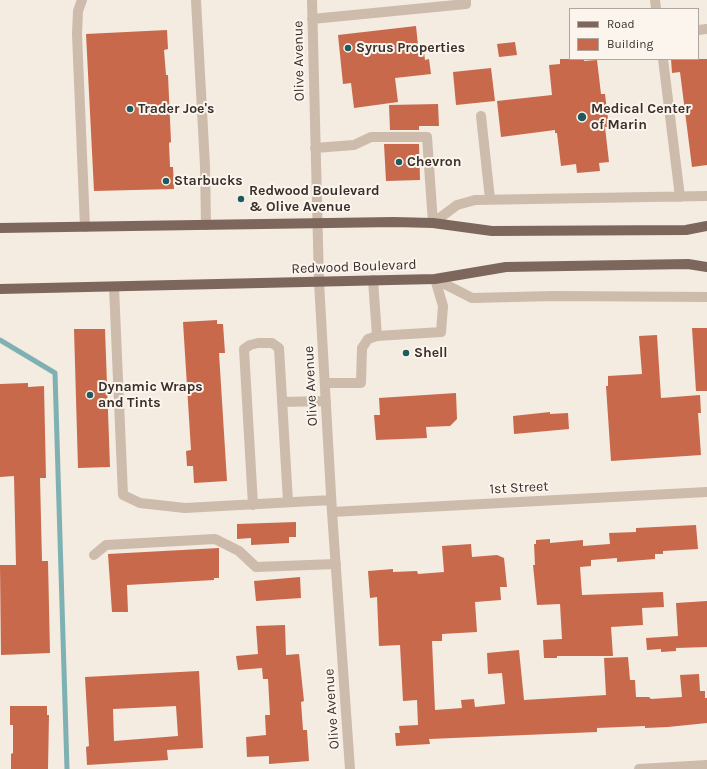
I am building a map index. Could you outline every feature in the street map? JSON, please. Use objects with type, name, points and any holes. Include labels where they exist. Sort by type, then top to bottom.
[{"type":"main road","points":[[0,228],[394,222],[434,223],[492,231],[686,230],[707,226]]},
{"type":"main road","name":"Redwood Boulevard","points":[[0,289],[435,279],[506,267],[688,264],[707,267]]},
{"type":"street","points":[[82,0],[78,11],[77,34],[85,227]]},
{"type":"street","points":[[196,0],[204,152],[206,225]]},
{"type":"street","name":"Olive Avenue","points":[[312,0],[319,282],[331,500],[350,769]]},
{"type":"street","points":[[312,19],[466,4],[466,0]]},
{"type":"street","points":[[663,60],[680,197]]},
{"type":"street","points":[[481,116],[490,199]]},
{"type":"street","points":[[315,148],[354,145],[371,137],[427,136],[434,223]]},
{"type":"street","points":[[434,223],[457,205],[475,200],[707,196]]},
{"type":"street","points":[[435,279],[472,298],[554,296],[707,296]]},
{"type":"street","points":[[325,383],[361,383],[362,348],[368,339],[377,336],[441,332],[443,306],[435,279]]},
{"type":"street","points":[[373,280],[377,336]]},
{"type":"street","points":[[114,287],[123,495],[140,503],[185,508],[331,500]]},
{"type":"street","points":[[253,505],[244,349],[250,345],[272,343],[279,348],[288,502]]},
{"type":"street","points":[[282,402],[326,401]]},
{"type":"street","name":"1st Street","points":[[332,512],[707,492]]},
{"type":"street","points":[[94,555],[106,545],[215,539],[239,551],[256,567],[336,564]]},
{"type":"street","points":[[639,769],[707,765]]},
{"type":"building","points":[[416,26],[418,45],[423,44],[425,60],[429,59],[431,74],[395,78],[398,102],[354,108],[351,83],[343,84],[338,35]]},
{"type":"building","name":"Trader Joe's","points":[[167,30],[168,49],[164,50],[166,75],[168,75],[171,142],[169,143],[170,167],[173,167],[174,189],[94,191],[86,34]]},
{"type":"building","points":[[515,42],[517,55],[499,57],[497,44]]},
{"type":"building","points":[[560,59],[584,61],[597,60],[601,94],[605,94],[609,127],[605,127],[609,162],[599,163],[600,171],[577,173],[576,164],[561,166],[557,133],[555,133],[555,130],[501,137],[497,101],[552,95],[549,65],[560,64]]},
{"type":"building","points":[[707,59],[707,165],[692,167],[680,72],[672,73],[671,60]]},
{"type":"building","points":[[491,68],[495,101],[456,105],[453,72]]},
{"type":"building","points":[[438,104],[439,126],[419,126],[419,130],[390,130],[389,105]]},
{"type":"building","points":[[384,144],[419,144],[420,180],[386,181]]},
{"type":"building","points":[[217,320],[217,324],[223,324],[225,353],[219,353],[227,481],[194,483],[193,466],[187,466],[186,451],[191,450],[183,322]]},
{"type":"building","points":[[692,328],[707,328],[707,391],[696,391]]},
{"type":"building","points":[[74,329],[105,329],[110,467],[78,468]]},
{"type":"building","points":[[657,335],[661,398],[700,395],[701,413],[698,413],[701,455],[611,461],[606,386],[608,386],[608,376],[642,374],[639,336]]},
{"type":"building","points":[[28,383],[28,387],[44,386],[46,478],[40,478],[42,561],[48,561],[50,653],[1,655],[0,565],[16,565],[14,476],[0,477],[0,384]]},
{"type":"building","points":[[456,393],[457,419],[450,426],[426,427],[427,438],[376,440],[374,415],[380,415],[379,398]]},
{"type":"building","points":[[550,412],[550,414],[568,413],[569,429],[514,434],[513,416]]},
{"type":"building","points":[[296,522],[296,537],[289,537],[289,543],[251,545],[251,538],[237,539],[237,524]]},
{"type":"building","points":[[696,525],[698,549],[663,551],[663,554],[655,554],[655,559],[617,562],[617,558],[591,560],[591,566],[580,567],[582,595],[663,592],[664,607],[642,608],[643,625],[611,627],[613,656],[557,656],[557,658],[544,658],[543,640],[562,639],[560,604],[537,605],[533,565],[535,565],[534,544],[536,544],[536,540],[550,539],[550,543],[583,540],[583,546],[610,544],[609,533],[636,532],[636,528]]},
{"type":"building","points":[[471,544],[472,557],[497,555],[504,558],[507,587],[500,587],[501,600],[475,602],[477,632],[442,634],[442,641],[432,641],[435,710],[462,708],[461,700],[474,699],[475,707],[505,704],[502,673],[488,674],[487,653],[519,650],[524,700],[606,695],[604,658],[628,657],[630,680],[635,680],[636,697],[649,697],[651,699],[682,697],[680,675],[699,674],[700,691],[705,691],[705,698],[707,698],[707,723],[668,727],[645,728],[645,726],[597,728],[597,732],[429,739],[430,744],[396,746],[395,733],[400,733],[399,726],[418,725],[417,700],[403,701],[400,645],[379,646],[377,597],[370,598],[368,571],[393,569],[393,572],[417,571],[418,574],[444,572],[442,546]]},
{"type":"building","points":[[219,548],[219,578],[214,578],[214,580],[127,585],[128,612],[112,612],[108,554]]},
{"type":"building","points":[[300,577],[301,598],[256,601],[254,581]]},
{"type":"building","points":[[707,601],[707,647],[676,648],[676,651],[661,652],[661,649],[647,650],[646,638],[678,636],[676,603]]},
{"type":"building","points":[[285,625],[286,655],[299,654],[304,701],[301,702],[303,730],[307,730],[309,761],[269,764],[269,756],[247,757],[246,737],[266,735],[265,715],[270,715],[268,679],[263,679],[262,668],[238,670],[236,656],[258,654],[256,626]]},
{"type":"building","points":[[199,671],[203,748],[167,750],[168,760],[87,765],[86,747],[89,746],[85,677]],"holes":[[[176,706],[178,736],[114,741],[113,709]]]},
{"type":"building","points":[[10,706],[47,706],[47,715],[49,715],[48,769],[11,769],[11,754],[13,753],[13,725],[10,725]]},
{"type":"waterway","points":[[0,340],[55,373],[67,769]]},
{"type":"place","name":"Syrus Properties","points":[[348,48]]},
{"type":"place","name":"Trader Joe's","points":[[130,109]]},
{"type":"place","name":"Medical Center of Marin","points":[[582,117]]},
{"type":"place","name":"Chevron","points":[[399,162]]},
{"type":"place","name":"Starbucks","points":[[166,181]]},
{"type":"place","name":"Redwood Boulevard & Olive Avenue","points":[[241,199]]},
{"type":"place","name":"Shell","points":[[406,353]]},
{"type":"place","name":"Dynamic Wraps and Tints","points":[[90,395]]}]
